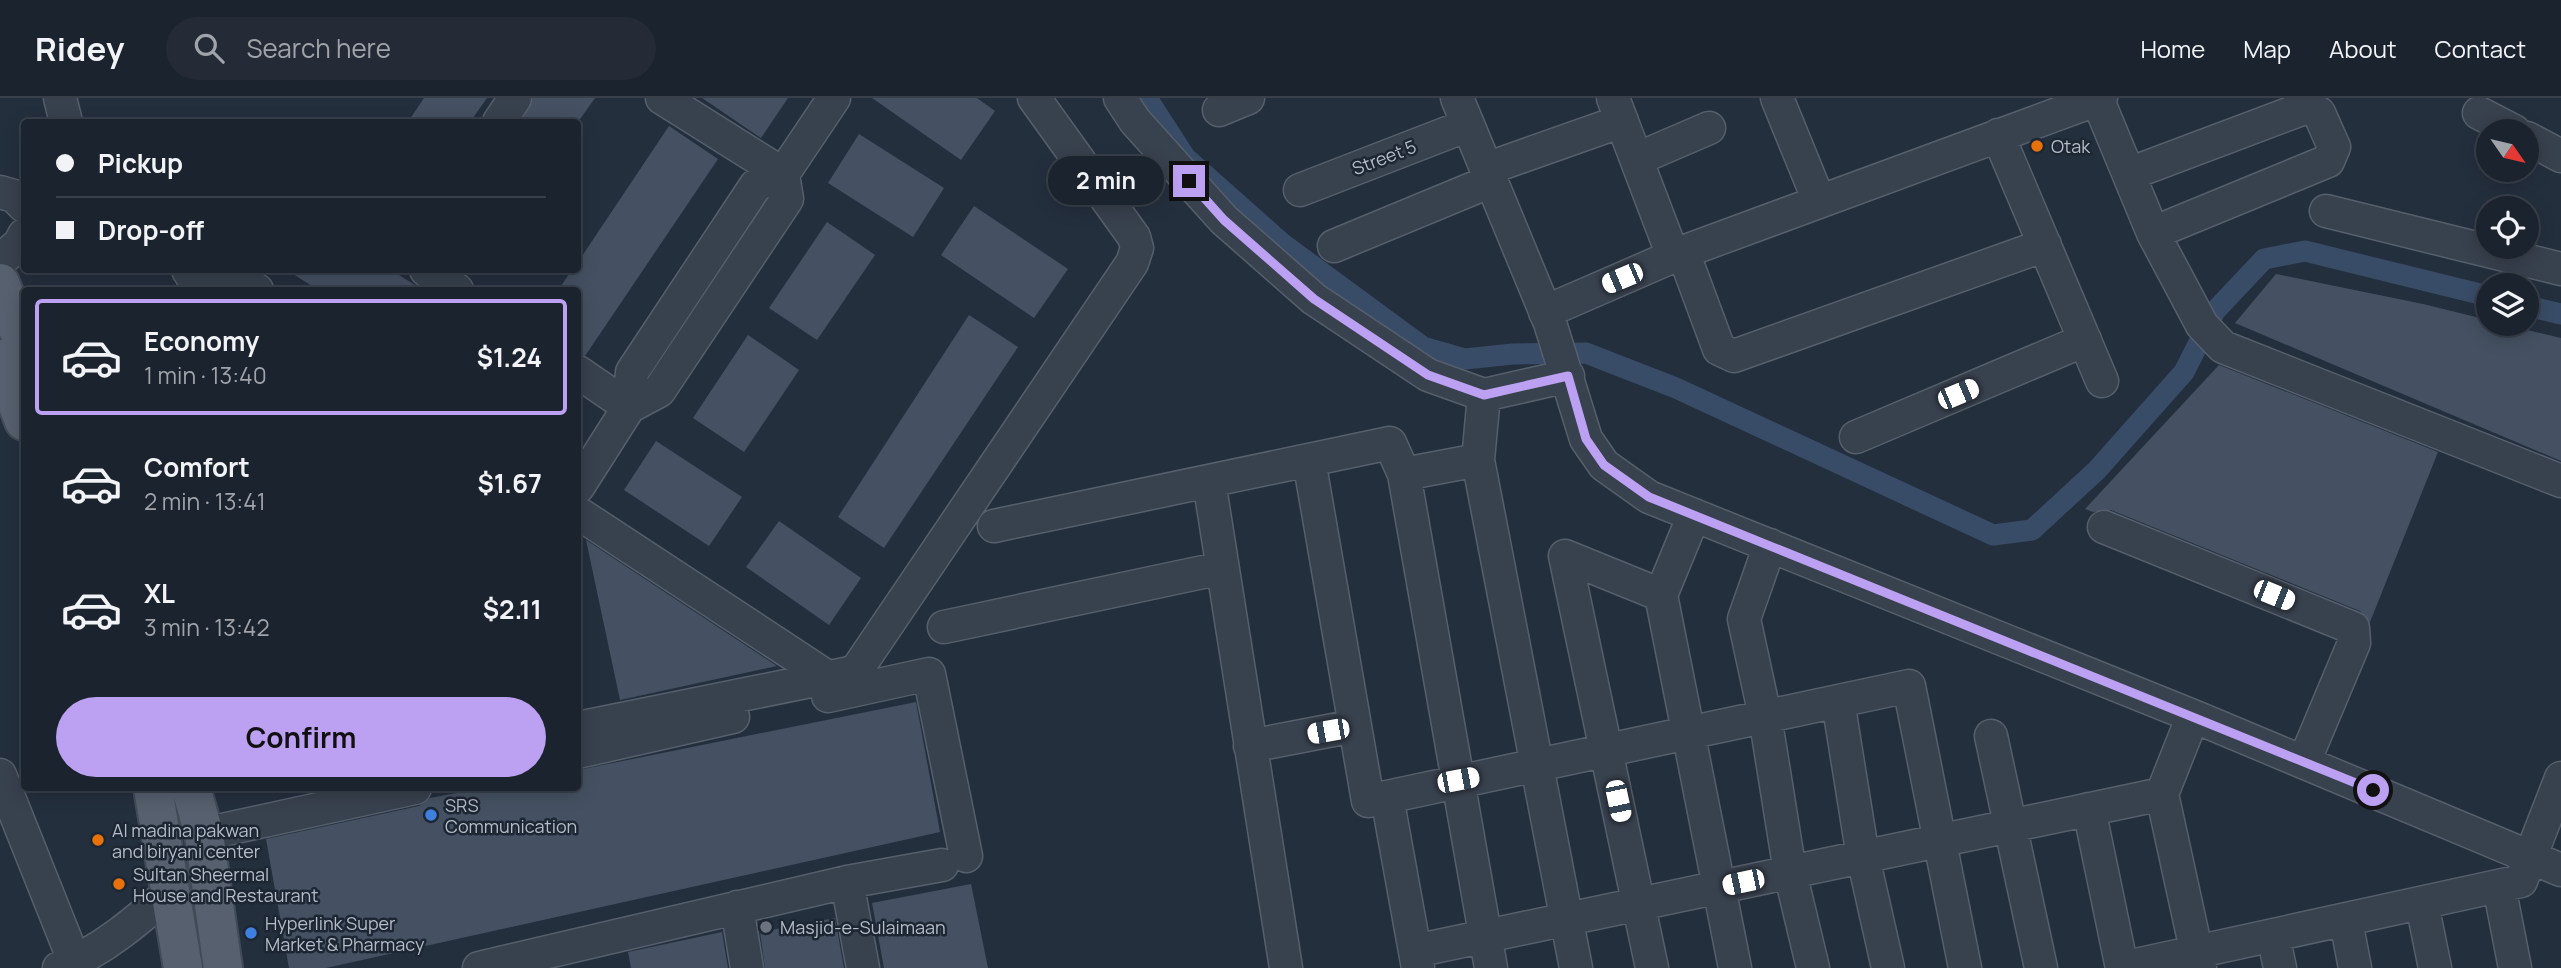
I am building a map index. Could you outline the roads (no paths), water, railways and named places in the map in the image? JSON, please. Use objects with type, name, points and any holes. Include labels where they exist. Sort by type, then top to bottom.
[{"type":"main road","points":[[0,283],[21,336]]},
{"type":"main road","points":[[0,359],[21,413]]},
{"type":"main road","points":[[154,791],[183,968]]},
{"type":"main road","points":[[192,791],[204,834],[223,968]]},
{"type":"street","points":[[60,98],[65,119]]},
{"type":"street","points":[[501,119],[515,98]]},
{"type":"street","points":[[629,407],[659,391],[787,199],[783,174],[662,98]]},
{"type":"street","points":[[581,482],[629,407],[632,372],[694,277],[755,185],[783,174],[834,98]]},
{"type":"street","points":[[581,727],[850,673],[858,668],[1132,263],[1136,248],[1134,237],[1034,98]]},
{"type":"street","points":[[1120,98],[1135,121],[1224,220],[1314,299],[1428,375],[1484,395],[1567,371]]},
{"type":"street","points":[[1777,98],[1819,201]]},
{"type":"street","points":[[1548,318],[1678,254],[2098,98],[2153,233],[2207,331],[2223,347],[2561,481]]},
{"type":"street","points":[[2129,174],[2307,107],[2319,113],[2334,147],[2328,160],[2153,233]]},
{"type":"street","points":[[1334,246],[1489,175],[1618,110],[1719,349],[1734,356],[2045,245]]},
{"type":"street","points":[[1462,111],[1548,318],[1567,371],[1586,439],[1604,465],[1649,497],[2193,716],[2561,870]]},
{"type":"street","name":"Street 5","points":[[1300,190],[1462,111]]},
{"type":"street","points":[[2479,113],[2491,119]]},
{"type":"street","points":[[1637,159],[1709,128]]},
{"type":"street","points":[[1998,135],[2102,381]]},
{"type":"street","points":[[2539,144],[2561,156]]},
{"type":"street","points":[[0,192],[14,196],[21,203]]},
{"type":"street","points":[[2326,211],[2561,269]]},
{"type":"street","points":[[0,261],[21,241]]},
{"type":"street","points":[[190,273],[207,287]]},
{"type":"street","points":[[230,273],[252,287]]},
{"type":"street","points":[[431,273],[452,287]]},
{"type":"street","points":[[694,277],[722,296]]},
{"type":"street","points":[[1856,437],[2085,340]]},
{"type":"street","points":[[581,374],[629,407]]},
{"type":"street","points":[[1484,395],[1478,460],[1576,968]]},
{"type":"street","points":[[994,526],[1390,443],[1404,474],[1491,968]]},
{"type":"street","points":[[1309,460],[1368,801],[1909,686],[1965,968]]},
{"type":"street","points":[[1404,474],[1478,460]]},
{"type":"street","points":[[1209,481],[1286,968]]},
{"type":"street","points":[[581,515],[826,676]]},
{"type":"street","points":[[1694,515],[1661,595],[1735,968]]},
{"type":"street","points":[[2104,527],[2353,628],[2354,643],[2304,762]]},
{"type":"street","points":[[1770,545],[1744,619],[1765,716],[1790,872],[1813,968]]},
{"type":"street","points":[[1652,968],[1565,556],[1661,595]]},
{"type":"street","points":[[944,627],[1222,568]]},
{"type":"street","points":[[479,968],[599,955],[737,906],[954,860],[929,674],[581,751]]},
{"type":"street","points":[[1838,701],[1863,857],[1888,968]]},
{"type":"street","points":[[2193,716],[2162,794],[2198,960]]},
{"type":"street","points":[[1250,746],[1354,726]]},
{"type":"street","points":[[1991,736],[2041,968]]},
{"type":"street","points":[[0,775],[70,966],[136,922],[171,891]]},
{"type":"street","points":[[2089,809],[2122,968],[2198,960],[2273,935],[2521,881],[2561,778]]},
{"type":"street","points":[[204,834],[401,791]]},
{"type":"street","points":[[1387,797],[1416,959],[1485,936],[2162,794]]},
{"type":"street","points":[[847,882],[863,968]]},
{"type":"street","points":[[2499,886],[2515,968]]},
{"type":"street","points":[[2422,904],[2435,968]]},
{"type":"street","points":[[737,906],[747,968]]},
{"type":"street","points":[[2346,921],[2355,968]]},
{"type":"street","points":[[2273,935],[2280,968]]},
{"type":"waterway","points":[[1147,98],[1185,157],[1283,244],[1423,347],[1465,359],[1513,354],[1586,353],[1676,388],[1993,535],[2032,530],[2097,470],[2184,372],[2215,311],[2264,259],[2305,251],[2476,293]]},
{"type":"waterway","points":[[2539,309],[2561,314]]},
{"type":"place","name":"Otak","points":[[2037,146]]},
{"type":"place","name":"SRS Communication","points":[[431,815]]},
{"type":"place","name":"Al madina pakwan and biryani center","points":[[98,840]]},
{"type":"place","name":"Sultan Sheermal House and Restaurant","points":[[119,884]]},
{"type":"place","name":"Masjid-e-Sulaimaan","points":[[766,927]]},
{"type":"place","name":"Hyperlink Super Market & Pharmacy","points":[[251,933]]}]
